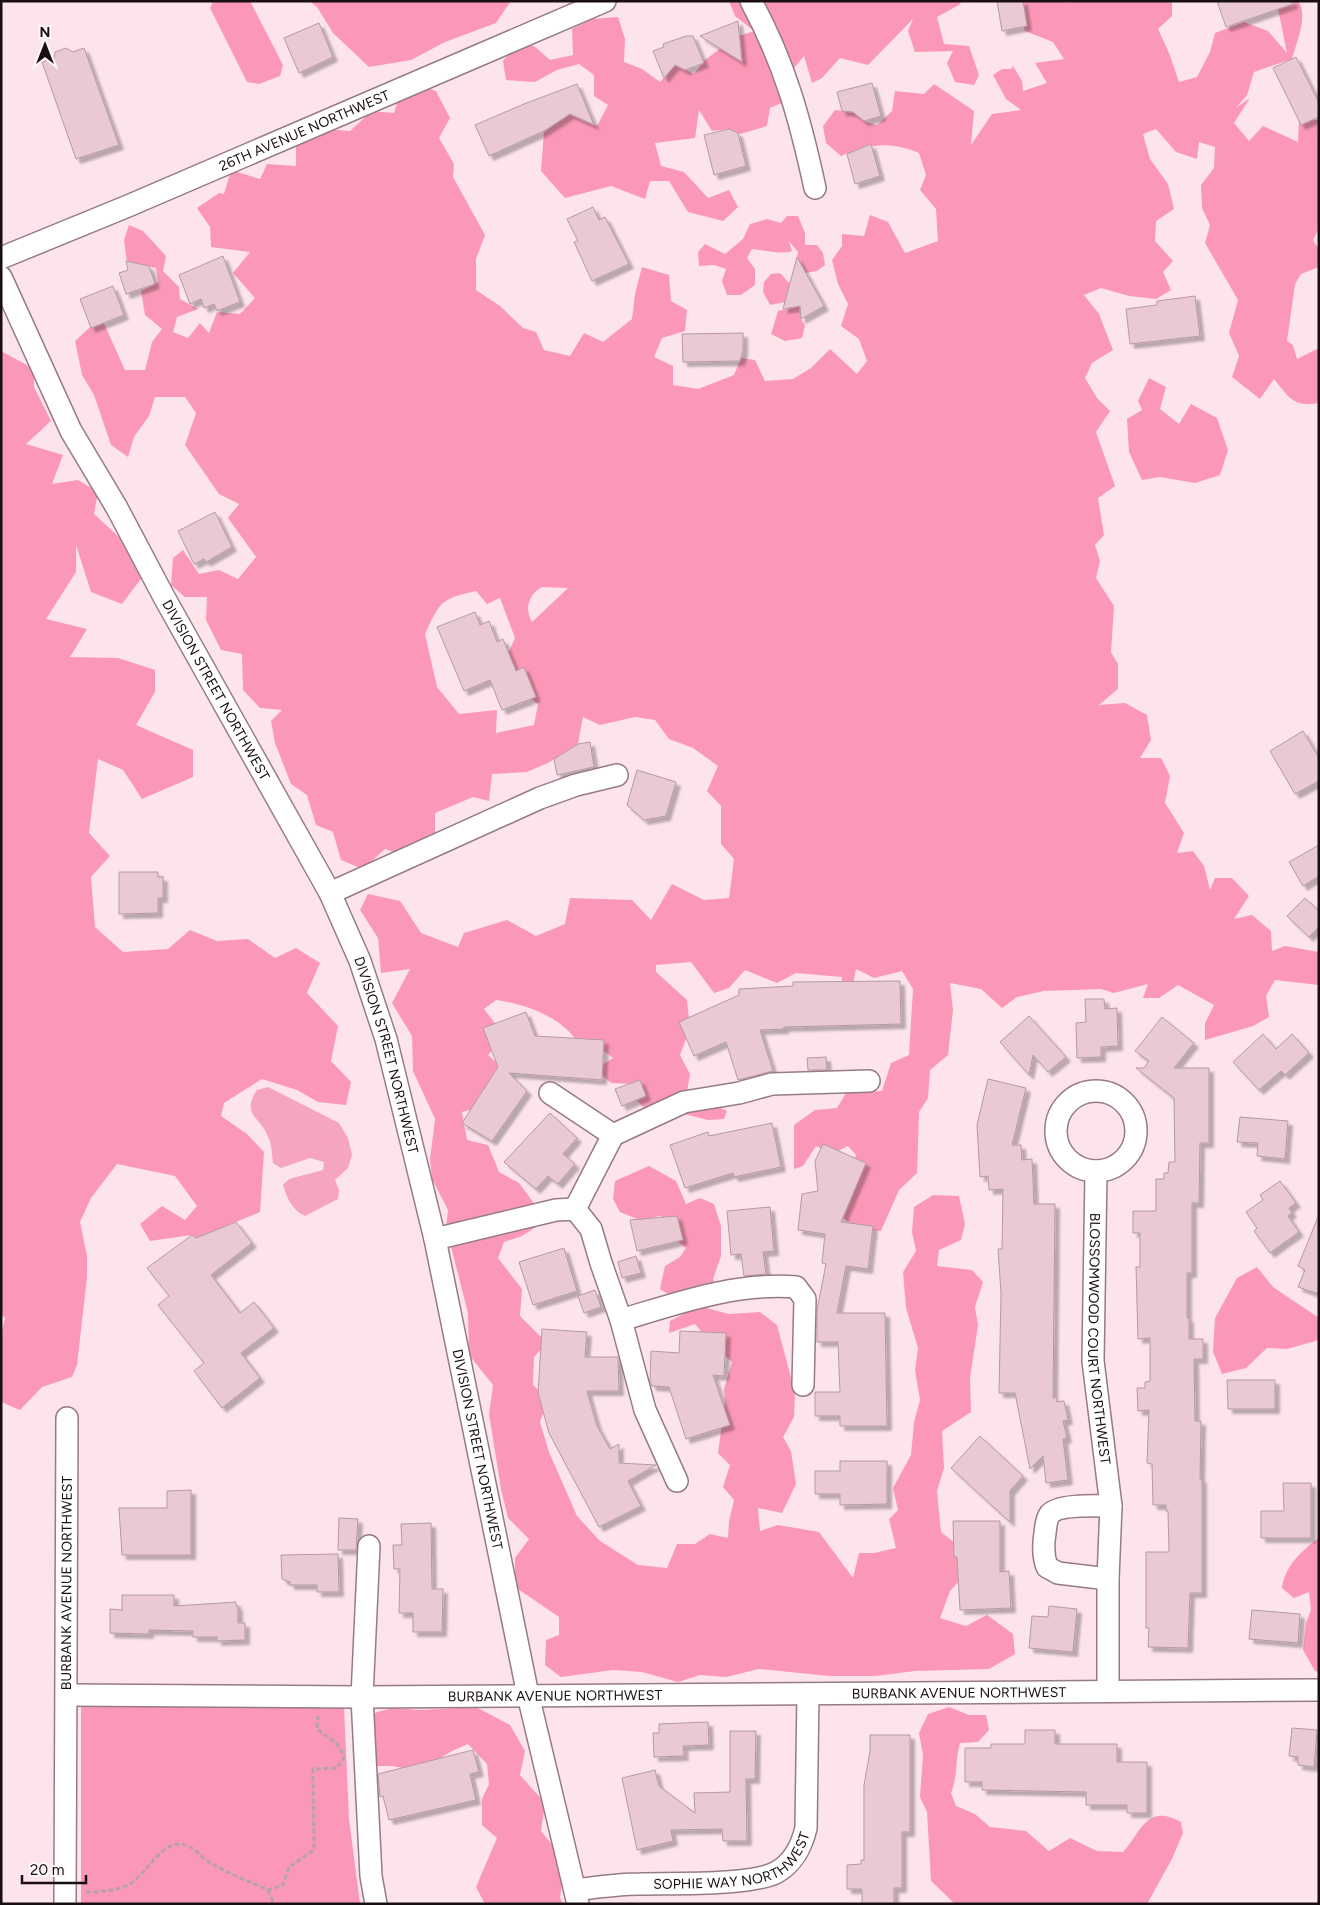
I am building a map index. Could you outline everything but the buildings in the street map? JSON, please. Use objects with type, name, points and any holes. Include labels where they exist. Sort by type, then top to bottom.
[{"type":"street","name":"26TH AVENUE NORTHWEST","points":[[1,258],[128,206],[605,1]]},
{"type":"street","points":[[751,1],[782,62],[802,127],[815,188]]},
{"type":"street","name":"DIVISION STREET NORTHWEST","points":[[1,277],[71,431],[117,508],[168,605],[330,893],[360,961],[386,1039],[435,1239],[528,1695],[577,1897]]},
{"type":"street","points":[[330,893],[540,798],[576,785],[617,775]]},
{"type":"street","points":[[575,1209],[614,1135],[684,1102],[739,1093],[772,1084],[869,1081]]},
{"type":"street","points":[[550,1093],[614,1135]]},
{"type":"street","name":"BLOSSOMWOOD COURT NORTHWEST","points":[[1096,1171],[1093,1361],[1111,1506],[1108,1579],[1108,1692]]},
{"type":"street","points":[[435,1239],[556,1210],[575,1209]]},
{"type":"street","points":[[575,1209],[592,1229],[601,1263],[622,1320],[645,1410],[678,1481]]},
{"type":"street","points":[[622,1320],[717,1293],[759,1287],[796,1287],[805,1299],[803,1386]]},
{"type":"street","name":"BURBANK AVENUE NORTHWEST","points":[[67,1418],[67,1695],[362,1697],[1319,1690]]},
{"type":"street","points":[[1108,1579],[1058,1573],[1047,1567],[1044,1557],[1044,1539],[1046,1523],[1051,1513],[1060,1508],[1111,1506]]},
{"type":"street","points":[[369,1546],[362,1697],[371,1876],[376,1904]]},
{"type":"street","name":"SOPHIE WAY NORTHWEST","points":[[577,1897],[639,1884],[746,1880],[777,1872],[789,1863],[803,1842],[806,1828],[808,1694]]},
{"type":"street","points":[[65,1898],[67,1695]]},
{"type":"path","points":[[65,1898],[130,1885],[153,1860],[166,1849],[178,1844],[193,1847],[210,1864],[268,1890],[283,1885],[289,1867],[314,1850],[313,1770],[337,1768],[344,1757],[337,1744],[317,1729],[318,1696]]},
{"type":"path","points":[[268,1890],[274,1904]]},
{"type":"shaded area","points":[[213,1],[250,1],[283,65],[280,76],[259,84],[247,82],[210,8]]},
{"type":"shaded area","points":[[309,1],[511,1],[496,23],[445,42],[411,60],[369,67],[333,33],[317,7]]},
{"type":"shaded area","points":[[729,1],[962,1],[959,5],[937,17],[944,44],[969,46],[979,75],[974,85],[955,82],[947,63],[953,51],[915,52],[908,31],[913,19],[868,65],[840,58],[822,78],[812,83],[804,56],[794,68],[795,97],[770,108],[767,126],[740,134],[729,129],[712,131],[699,110],[695,138],[655,143],[661,166],[684,172],[708,198],[729,190],[738,207],[723,221],[688,212],[669,181],[650,181],[645,199],[611,186],[565,198],[541,171],[544,132],[570,114],[597,126],[608,105],[594,96],[594,75],[579,64],[557,70],[535,82],[506,80],[503,61],[518,43],[534,46],[550,60],[573,55],[572,29],[592,19],[618,17],[625,39],[624,62],[642,69],[660,82],[675,65],[694,74],[705,60],[721,48],[742,61],[739,36],[754,31],[735,16]]},
{"type":"shaded area","points":[[1026,1],[1068,1],[1068,3],[1073,1],[1172,1],[1172,16],[1158,29],[1179,82],[1197,77],[1210,52],[1215,33],[1244,22],[1268,31],[1287,53],[1278,9],[1284,1],[1298,1],[1301,7],[1301,29],[1292,59],[1254,72],[1247,95],[1236,108],[1250,98],[1234,123],[1249,141],[1263,126],[1298,142],[1299,119],[1319,120],[1319,228],[1313,240],[1319,249],[1319,267],[1301,274],[1295,284],[1287,341],[1293,345],[1297,359],[1319,348],[1319,403],[1303,404],[1297,402],[1274,379],[1260,399],[1232,377],[1239,356],[1229,333],[1238,300],[1205,243],[1210,225],[1202,208],[1201,185],[1214,168],[1215,147],[1199,142],[1197,159],[1176,152],[1156,129],[1143,134],[1150,159],[1168,184],[1174,209],[1156,221],[1155,241],[1173,261],[1163,272],[1171,290],[1156,299],[1129,296],[1101,288],[1084,295],[1099,314],[1113,350],[1092,363],[1085,378],[1097,398],[1110,411],[1096,432],[1115,486],[1098,498],[1104,535],[1095,545],[1100,561],[1096,578],[1114,606],[1111,652],[1118,664],[1118,689],[1099,705],[1125,703],[1147,715],[1151,740],[1140,758],[1161,758],[1170,776],[1165,803],[1184,833],[1177,853],[1193,851],[1204,866],[1210,890],[1215,878],[1232,878],[1249,896],[1234,919],[1252,915],[1271,931],[1272,951],[1285,946],[1319,952],[1319,985],[1275,980],[1266,996],[1269,1017],[1253,1026],[1205,1040],[1205,1023],[1214,1005],[1178,985],[1159,998],[1143,998],[1148,984],[1114,993],[1101,989],[1044,991],[1017,997],[1002,1008],[981,989],[950,983],[953,1010],[948,1055],[930,1070],[928,1098],[919,1112],[917,1173],[899,1190],[881,1231],[855,1229],[841,1215],[856,1155],[848,1146],[832,1154],[816,1146],[803,1166],[794,1169],[794,1125],[815,1110],[837,1108],[846,1093],[882,1091],[891,1063],[909,1055],[913,989],[902,971],[874,978],[856,969],[850,1001],[842,1000],[842,977],[796,973],[777,983],[745,970],[729,988],[714,993],[691,962],[656,965],[656,972],[687,1000],[690,1028],[680,1055],[690,1074],[687,1092],[727,1111],[724,1119],[708,1120],[672,1111],[656,1119],[636,1100],[634,1084],[611,1083],[596,1069],[613,1058],[599,1047],[581,1048],[566,1029],[556,1021],[533,1009],[496,1000],[484,1009],[497,1026],[501,1040],[488,1055],[507,1072],[484,1106],[462,1112],[467,1140],[488,1145],[499,1172],[519,1183],[533,1202],[536,1227],[522,1236],[504,1242],[498,1258],[522,1289],[520,1316],[547,1343],[534,1357],[533,1385],[548,1399],[540,1422],[549,1452],[577,1516],[600,1541],[638,1565],[667,1568],[677,1544],[695,1544],[710,1534],[728,1538],[729,1521],[734,1500],[723,1487],[730,1465],[718,1453],[725,1402],[724,1389],[732,1362],[710,1343],[695,1324],[669,1333],[670,1321],[693,1309],[660,1289],[665,1266],[680,1257],[686,1248],[664,1231],[667,1219],[659,1216],[642,1221],[620,1212],[613,1199],[615,1181],[649,1166],[676,1181],[686,1204],[700,1198],[714,1204],[721,1226],[721,1256],[713,1279],[723,1304],[706,1308],[729,1314],[760,1312],[777,1325],[795,1393],[794,1417],[783,1437],[791,1451],[796,1484],[782,1513],[758,1508],[760,1531],[778,1525],[819,1532],[853,1578],[859,1553],[874,1553],[896,1548],[889,1519],[898,1510],[893,1488],[911,1455],[914,1422],[920,1400],[915,1370],[918,1348],[906,1308],[903,1272],[916,1251],[912,1232],[914,1207],[933,1195],[959,1196],[965,1224],[961,1240],[939,1250],[937,1266],[972,1270],[983,1282],[975,1307],[978,1325],[970,1378],[971,1412],[942,1431],[944,1468],[937,1491],[941,1532],[965,1551],[966,1574],[950,1591],[940,1618],[966,1626],[987,1615],[1013,1634],[1015,1654],[989,1669],[915,1671],[876,1676],[830,1676],[759,1669],[726,1677],[700,1675],[678,1682],[642,1672],[613,1670],[561,1677],[545,1665],[546,1640],[559,1635],[559,1617],[515,1587],[515,1558],[529,1539],[508,1518],[501,1489],[489,1414],[493,1385],[469,1355],[468,1313],[446,1227],[448,1210],[432,1179],[430,1159],[435,1119],[413,1071],[412,1036],[392,1003],[410,969],[381,973],[378,938],[360,910],[368,894],[400,901],[421,933],[458,947],[464,933],[507,920],[536,936],[565,924],[570,898],[632,900],[651,920],[672,884],[704,900],[729,898],[734,859],[721,844],[721,806],[707,791],[718,766],[693,748],[669,739],[655,720],[635,717],[600,725],[583,717],[578,744],[548,763],[527,772],[492,774],[489,801],[473,797],[435,813],[435,833],[405,856],[385,849],[363,869],[341,860],[333,832],[316,825],[307,795],[291,784],[275,743],[271,721],[282,710],[260,708],[243,690],[242,654],[221,650],[206,620],[207,597],[185,597],[171,585],[173,558],[183,550],[199,574],[219,570],[238,579],[256,557],[228,518],[239,504],[219,494],[185,445],[196,413],[185,397],[155,397],[149,416],[134,437],[128,457],[111,445],[94,395],[82,375],[75,341],[101,317],[125,370],[145,370],[152,342],[162,329],[145,315],[141,291],[158,282],[156,268],[127,262],[124,240],[129,225],[143,231],[166,256],[163,271],[179,287],[180,299],[198,309],[177,317],[173,332],[188,338],[200,323],[209,333],[217,312],[240,314],[255,298],[233,273],[250,252],[211,247],[210,227],[197,208],[219,193],[224,194],[231,170],[260,179],[267,164],[296,166],[296,145],[300,127],[350,131],[372,111],[394,113],[404,80],[436,91],[450,118],[439,138],[454,164],[453,177],[485,235],[476,259],[476,290],[500,306],[523,328],[536,332],[544,350],[570,356],[584,333],[603,342],[632,319],[635,294],[642,267],[669,275],[671,301],[687,310],[685,331],[662,338],[654,357],[673,366],[673,385],[698,389],[734,375],[741,358],[755,360],[765,381],[793,379],[811,368],[830,349],[857,374],[867,361],[859,339],[841,326],[848,304],[838,284],[832,260],[842,246],[842,234],[864,236],[870,215],[888,222],[905,253],[938,241],[936,209],[920,190],[926,175],[919,153],[898,147],[880,146],[861,149],[841,156],[826,143],[823,126],[835,110],[853,112],[866,122],[877,125],[892,111],[895,91],[924,94],[934,84],[974,111],[971,145],[992,114],[1021,110],[1006,99],[993,75],[1002,69],[1011,69],[1013,66],[1022,81],[1023,91],[1047,83],[1035,63],[1064,59],[1053,42],[1025,31],[1019,7]],"holes":[[[542,587],[568,588],[532,622],[528,612],[529,602],[534,593]],[[476,591],[487,604],[500,598],[515,638],[506,658],[517,689],[538,704],[534,725],[496,733],[497,710],[459,714],[437,687],[425,634],[438,608],[448,600]]]},
{"type":"shaded area","points":[[787,216],[798,216],[805,233],[805,245],[817,245],[823,253],[825,265],[817,271],[805,273],[797,258],[798,252],[789,241],[792,251],[777,252],[752,249],[747,258],[755,269],[755,285],[741,295],[727,295],[722,281],[726,269],[714,265],[699,266],[698,252],[705,244],[725,254],[743,239],[750,224],[767,219],[781,223]]},
{"type":"shaded area","points":[[780,273],[790,284],[785,302],[770,305],[763,292],[764,282],[771,274]]},
{"type":"shaded area","points":[[800,306],[801,319],[805,326],[802,338],[785,341],[771,334],[778,311]]},
{"type":"shaded area","points":[[1,351],[34,369],[34,387],[51,421],[26,444],[63,455],[52,484],[78,480],[98,492],[94,514],[121,539],[143,576],[122,604],[91,592],[76,545],[76,572],[46,619],[87,629],[70,657],[118,658],[155,670],[155,692],[136,725],[193,750],[193,777],[142,799],[123,770],[98,759],[89,833],[110,856],[91,877],[95,927],[123,952],[168,949],[190,930],[217,941],[248,939],[275,958],[296,948],[320,963],[307,993],[338,1026],[331,1061],[351,1082],[346,1105],[318,1102],[297,1090],[262,1079],[224,1103],[221,1116],[247,1134],[264,1152],[260,1212],[196,1238],[192,1235],[150,1241],[140,1224],[162,1206],[185,1220],[197,1206],[175,1176],[117,1164],[91,1198],[80,1222],[87,1256],[87,1277],[77,1365],[72,1377],[42,1387],[20,1410],[1,1402],[1,1336],[5,1318],[1,1314]]},
{"type":"shaded area","points":[[1149,378],[1166,387],[1160,409],[1179,424],[1191,404],[1217,418],[1228,450],[1220,475],[1195,483],[1160,477],[1142,480],[1129,452],[1127,419],[1142,410],[1138,401]]},
{"type":"shaded area","points":[[268,1087],[339,1123],[348,1138],[352,1155],[348,1168],[335,1180],[339,1190],[338,1199],[305,1216],[291,1203],[283,1185],[289,1179],[323,1170],[324,1162],[310,1158],[281,1168],[273,1163],[269,1139],[251,1111],[252,1099],[257,1090]]},
{"type":"shaded area","points":[[1257,1267],[1273,1287],[1319,1318],[1319,1340],[1287,1349],[1267,1348],[1246,1368],[1222,1374],[1213,1352],[1215,1318],[1237,1278]]},
{"type":"shaded area","points":[[1319,1538],[1319,1672],[1315,1671],[1303,1650],[1306,1623],[1311,1610],[1309,1592],[1294,1598],[1282,1588],[1290,1566],[1306,1548]]},
{"type":"shaded area","points":[[81,1702],[344,1707],[349,1819],[360,1904],[81,1904]]},
{"type":"shaded area","points":[[476,1707],[510,1725],[525,1751],[520,1775],[545,1803],[541,1831],[565,1861],[560,1898],[563,1904],[485,1904],[476,1887],[497,1838],[482,1825],[482,1799],[489,1784],[487,1764],[468,1744],[452,1751],[420,1771],[392,1766],[375,1766],[357,1718],[392,1708],[421,1710]]},
{"type":"shaded area","points":[[949,1707],[969,1715],[986,1715],[989,1730],[978,1742],[960,1743],[955,1780],[951,1793],[956,1806],[975,1814],[990,1827],[1026,1831],[1049,1851],[1070,1838],[1097,1851],[1123,1852],[1140,1828],[1152,1818],[1160,1816],[1169,1817],[1181,1822],[1183,1833],[1172,1859],[1147,1904],[960,1904],[954,1903],[931,1881],[927,1812],[920,1797],[923,1755],[919,1733],[928,1714]]}]
